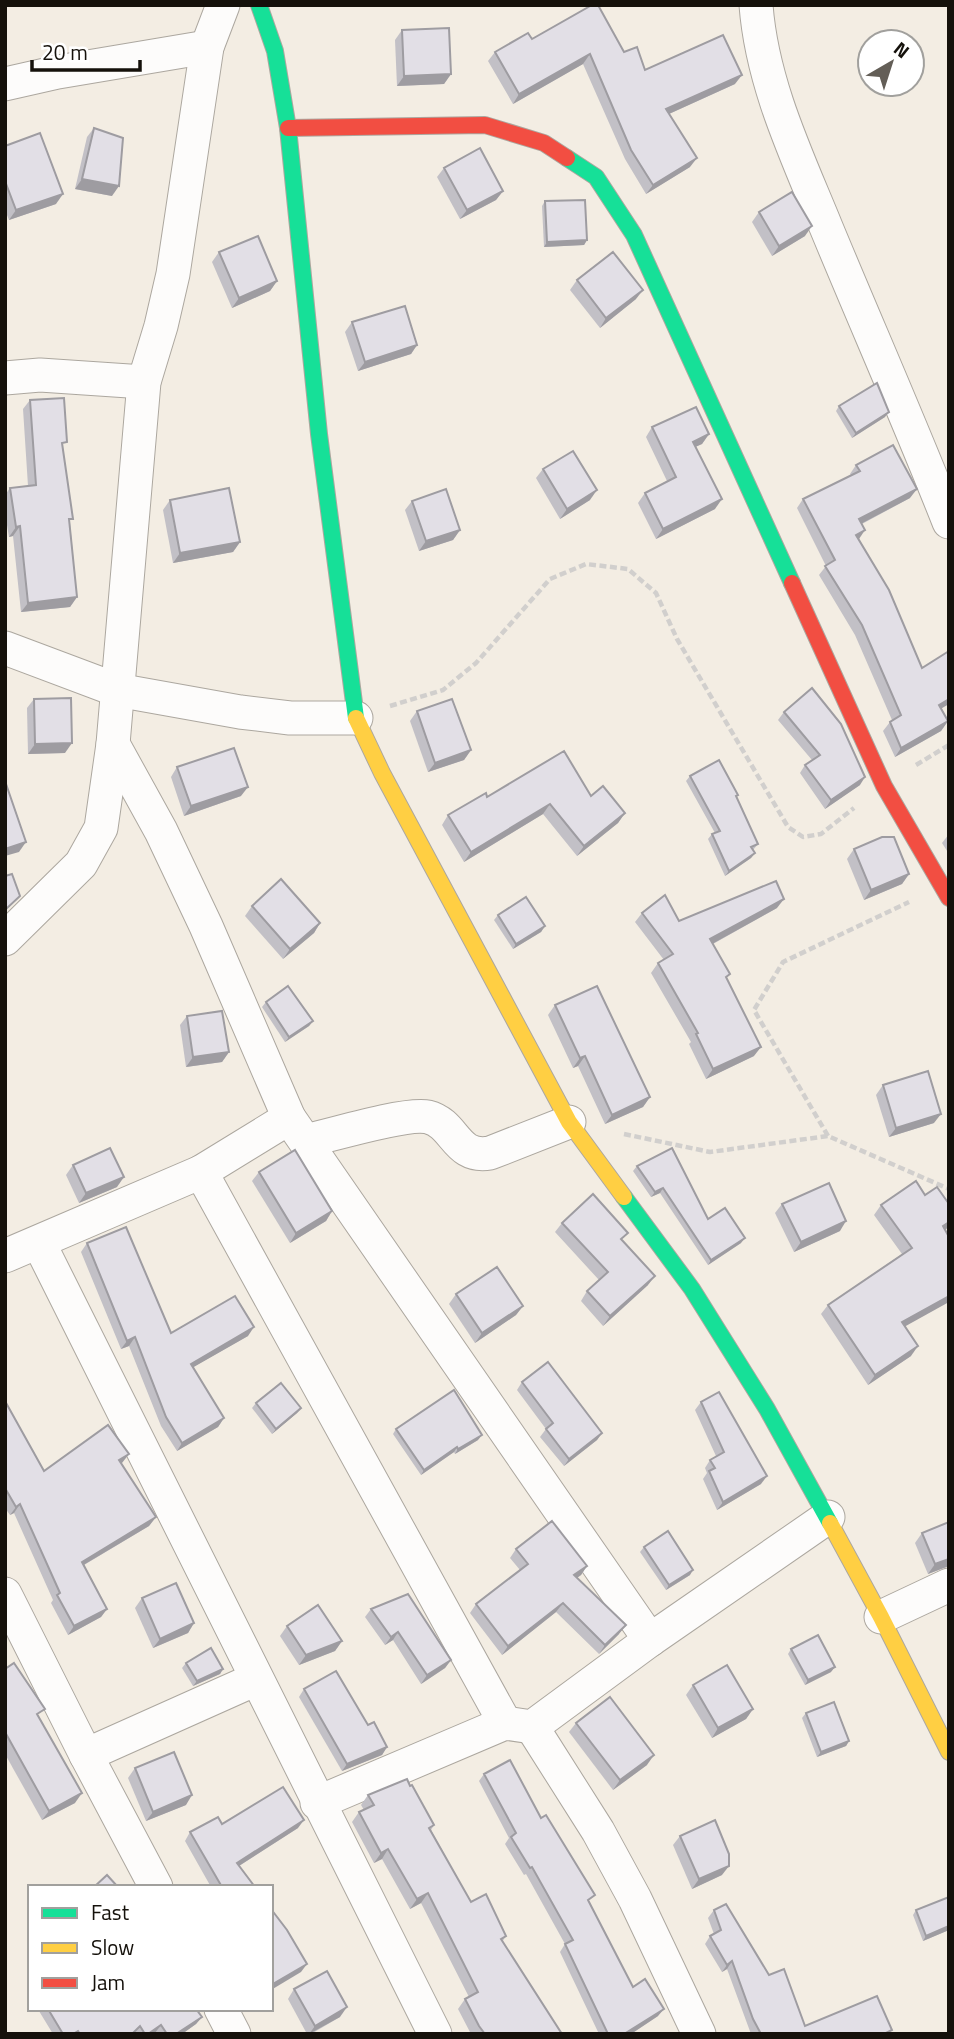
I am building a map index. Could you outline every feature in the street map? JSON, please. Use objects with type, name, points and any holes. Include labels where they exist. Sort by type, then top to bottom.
[{"type":"street","points":[[5,939],[81,864],[101,828],[113,744],[144,382],[173,274],[207,47],[223,5]]},
{"type":"street","points":[[259,5],[275,51],[288,128],[319,434],[356,718],[382,773],[569,1122],[692,1289],[767,1409],[828,1517],[949,1752]]},
{"type":"street","points":[[756,5],[757,21],[776,106],[949,522]]},
{"type":"street","points":[[5,84],[58,72],[207,47]]},
{"type":"street","points":[[288,128],[485,125],[544,143],[596,177],[634,235],[884,786],[945,892]]},
{"type":"street","points":[[5,378],[40,375],[144,382]]},
{"type":"street","points":[[5,648],[117,690],[278,717],[356,718]]},
{"type":"street","points":[[113,744],[142,793],[173,855],[298,1129],[354,1214],[650,1640]]},
{"type":"street","points":[[5,1256],[298,1129],[430,1117],[466,1150],[478,1155],[490,1153],[569,1122]]},
{"type":"street","points":[[201,1172],[518,1725],[598,1830],[635,1899],[699,2034]]},
{"type":"street","points":[[38,1243],[435,2034]]},
{"type":"street","points":[[317,1803],[518,1725],[650,1640],[828,1517]]},
{"type":"street","points":[[881,1617],[949,1584]]},
{"type":"street","points":[[5,1594],[155,1885]]},
{"type":"street","points":[[86,1755],[256,1679]]},
{"type":"street","points":[[222,2011],[234,2034]]},
{"type":"path","points":[[356,718],[443,690],[476,663],[550,579],[586,564],[628,569],[656,593],[677,639],[788,827],[803,837],[821,834],[884,786]]},
{"type":"path","points":[[828,1136],[754,1010],[783,962],[945,892]]},
{"type":"path","points":[[569,1122],[710,1152],[828,1136],[949,1189]]},
{"type":"building","points":[[592,5],[598,5],[624,52],[637,47],[645,70],[723,35],[742,75],[666,109],[697,158],[653,185],[631,150],[590,54],[519,94],[495,52],[528,33],[532,39]]},
{"type":"building","points":[[449,28],[451,74],[404,76],[402,30]]},
{"type":"building","points":[[94,128],[123,138],[119,186],[82,179]]},
{"type":"building","points":[[40,133],[63,194],[16,210],[5,181],[5,146]]},
{"type":"building","points":[[480,148],[503,191],[467,210],[444,168]]},
{"type":"building","points":[[792,192],[812,226],[779,246],[759,212]]},
{"type":"building","points":[[585,200],[587,240],[547,242],[545,201]]},
{"type":"building","points":[[258,236],[277,281],[239,298],[219,252]]},
{"type":"building","points":[[613,252],[643,290],[606,318],[577,280]]},
{"type":"building","points":[[405,306],[417,345],[365,362],[352,322]]},
{"type":"building","points":[[877,383],[889,412],[856,433],[839,406]]},
{"type":"building","points":[[64,398],[67,442],[62,443],[73,519],[69,519],[77,597],[28,603],[20,526],[16,527],[10,488],[36,485],[30,400]]},
{"type":"building","points":[[696,407],[709,434],[693,442],[722,499],[663,529],[645,493],[676,477],[652,427]]},
{"type":"building","points":[[893,445],[917,489],[859,519],[865,530],[856,535],[889,590],[922,668],[949,651],[949,699],[939,705],[948,721],[901,748],[890,722],[901,715],[862,625],[825,566],[835,560],[803,499],[860,471],[856,465]]},
{"type":"building","points":[[573,451],[597,490],[567,509],[543,469]]},
{"type":"building","points":[[229,488],[240,542],[180,553],[170,500]]},
{"type":"building","points":[[446,489],[460,530],[426,541],[412,501]]},
{"type":"building","points":[[812,688],[841,724],[865,777],[831,800],[805,765],[820,755],[784,712]]},
{"type":"building","points":[[71,698],[72,743],[35,744],[34,699]]},
{"type":"building","points":[[452,699],[471,750],[435,763],[417,711]]},
{"type":"building","points":[[234,748],[248,787],[191,806],[177,767]]},
{"type":"building","points":[[564,751],[591,796],[603,786],[625,813],[584,846],[550,804],[471,852],[448,815],[486,793],[487,797]]},
{"type":"building","points":[[719,760],[738,795],[736,796],[758,844],[751,847],[755,853],[729,871],[712,834],[720,831],[690,776]]},
{"type":"building","points":[[5,781],[26,842],[5,849]]},
{"type":"building","points":[[882,837],[894,837],[909,874],[871,890],[854,849]]},
{"type":"building","points":[[12,874],[20,896],[5,910],[5,876]]},
{"type":"building","points":[[281,879],[320,923],[290,949],[252,906]]},
{"type":"building","points":[[776,881],[784,899],[710,939],[730,974],[726,977],[761,1047],[713,1069],[696,1034],[698,1033],[658,963],[673,954],[642,913],[665,895],[679,921]]},
{"type":"building","points":[[526,897],[545,926],[516,944],[498,915]]},
{"type":"building","points":[[288,986],[313,1021],[289,1037],[266,1002]]},
{"type":"building","points":[[597,986],[650,1097],[612,1115],[585,1056],[580,1058],[555,1005]]},
{"type":"building","points":[[222,1011],[229,1052],[193,1057],[187,1016]]},
{"type":"building","points":[[928,1071],[941,1114],[896,1128],[883,1085]]},
{"type":"building","points":[[110,1148],[124,1177],[86,1193],[73,1165]]},
{"type":"building","points":[[672,1148],[708,1219],[725,1208],[745,1238],[711,1260],[663,1188],[655,1192],[637,1166]]},
{"type":"building","points":[[295,1150],[332,1211],[296,1233],[259,1172]]},
{"type":"building","points":[[916,1181],[925,1195],[937,1187],[949,1204],[949,1222],[943,1226],[949,1237],[949,1296],[902,1322],[918,1346],[875,1375],[828,1305],[912,1248],[881,1205]]},
{"type":"building","points":[[829,1183],[846,1221],[801,1242],[782,1204]]},
{"type":"building","points":[[593,1194],[628,1233],[621,1239],[655,1276],[610,1316],[587,1291],[608,1272],[562,1223]]},
{"type":"building","points":[[126,1227],[171,1333],[235,1296],[254,1327],[191,1364],[224,1418],[182,1443],[166,1417],[135,1337],[127,1341],[87,1243]]},
{"type":"building","points":[[497,1267],[523,1306],[482,1333],[456,1294]]},
{"type":"building","points":[[548,1362],[602,1433],[569,1459],[546,1429],[553,1423],[522,1382]]},
{"type":"building","points":[[281,1383],[301,1408],[276,1429],[256,1403]]},
{"type":"building","points":[[454,1390],[482,1435],[458,1449],[457,1447],[424,1470],[396,1429]]},
{"type":"building","points":[[719,1392],[767,1476],[723,1502],[709,1471],[715,1468],[710,1460],[724,1452],[701,1402]]},
{"type":"building","points":[[5,1401],[44,1471],[108,1425],[129,1454],[119,1460],[156,1517],[82,1562],[107,1609],[74,1626],[57,1595],[60,1593],[20,1504],[16,1507],[5,1488]]},
{"type":"building","points":[[552,1521],[587,1566],[574,1575],[626,1625],[605,1645],[563,1603],[508,1646],[476,1604],[528,1564],[516,1549]]},
{"type":"building","points":[[949,1522],[949,1559],[935,1564],[922,1533]]},
{"type":"building","points":[[668,1531],[693,1570],[669,1585],[644,1547]]},
{"type":"building","points":[[176,1583],[194,1623],[160,1639],[142,1598]]},
{"type":"building","points":[[408,1594],[451,1660],[427,1675],[398,1632],[391,1637],[371,1609]]},
{"type":"building","points":[[318,1605],[342,1641],[306,1655],[287,1626]]},
{"type":"building","points":[[818,1635],[835,1667],[808,1680],[791,1649]]},
{"type":"building","points":[[211,1648],[223,1669],[197,1681],[186,1663]]},
{"type":"building","points":[[14,1663],[45,1709],[37,1714],[82,1793],[49,1811],[5,1732],[5,1669]]},
{"type":"building","points":[[727,1665],[753,1709],[718,1728],[693,1685]]},
{"type":"building","points":[[336,1671],[368,1725],[374,1722],[387,1747],[347,1764],[304,1689]]},
{"type":"building","points":[[610,1697],[654,1755],[620,1780],[576,1723]]},
{"type":"building","points":[[834,1702],[849,1741],[821,1752],[806,1713]]},
{"type":"building","points":[[174,1752],[192,1795],[153,1812],[135,1768]]},
{"type":"building","points":[[510,1760],[541,1818],[546,1815],[595,1895],[588,1900],[633,1987],[645,1979],[664,2009],[624,2034],[608,2034],[565,1944],[573,1940],[532,1867],[530,1868],[511,1837],[516,1833],[484,1774]]},
{"type":"building","points":[[407,1779],[434,1825],[429,1828],[471,1902],[486,1894],[506,1936],[501,1939],[562,2034],[485,2034],[479,2026],[465,1999],[478,1992],[428,1893],[417,1899],[388,1849],[381,1853],[359,1812],[374,1805],[368,1795]]},
{"type":"building","points":[[283,1787],[304,1820],[237,1863],[254,1885],[221,1885],[190,1832],[218,1817],[222,1824]]},
{"type":"building","points":[[715,1820],[729,1854],[729,1866],[699,1879],[680,1836]]},
{"type":"building","points":[[107,1875],[116,1885],[96,1885]]},
{"type":"building","points":[[949,1897],[949,1926],[926,1936],[916,1910]]},
{"type":"building","points":[[726,1904],[769,1975],[784,1969],[805,2026],[877,1996],[892,2030],[884,2034],[761,2034],[732,1961],[727,1965],[710,1936],[721,1930],[714,1910]]},
{"type":"building","points":[[273,1912],[287,1930],[307,1964],[273,1984]]},
{"type":"building","points":[[327,1971],[347,2007],[315,2026],[294,1989]]},
{"type":"building","points":[[49,2011],[198,2011],[202,2017],[176,2034],[167,2034],[161,2025],[148,2034],[145,2034],[140,2026],[132,2034],[80,2034],[78,2031],[63,2034]]},
{"type":"traffic: fast","points":[[259,5],[275,51],[288,128],[319,434],[356,718]]},
{"type":"traffic: fast","points":[[567,158],[596,177],[634,235],[792,583]]},
{"type":"traffic: fast","points":[[624,1197],[692,1289],[767,1409],[830,1523]]},
{"type":"traffic: slow","points":[[356,718],[382,773],[569,1122],[624,1197]]},
{"type":"traffic: slow","points":[[830,1523],[949,1752]]},
{"type":"traffic: jam","points":[[288,128],[485,125],[544,143],[567,158]]},
{"type":"traffic: jam","points":[[792,583],[884,786],[949,898]]}]
